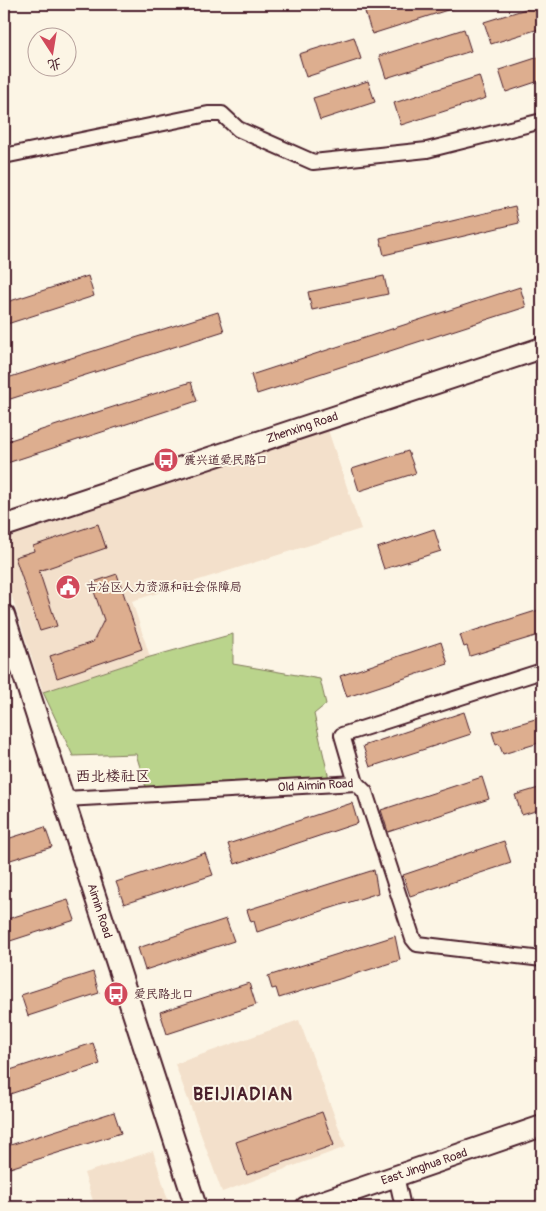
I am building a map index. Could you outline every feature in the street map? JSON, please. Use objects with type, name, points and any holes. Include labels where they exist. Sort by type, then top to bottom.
[{"type":"street","points":[[4,156],[208,114],[222,114],[238,129],[313,162],[427,150],[542,121]]},
{"type":"street","name":"Zhenxing Road","points":[[4,526],[542,348]]},
{"type":"street","name":"Aimin Road","points":[[4,614],[196,1207]]},
{"type":"street","points":[[356,783],[342,735],[542,671]]},
{"type":"street","name":"Old Aimin Road","points":[[65,799],[356,783],[365,792],[413,940],[417,944],[542,959]]},
{"type":"street","name":"East Jinghua Road","points":[[306,1207],[542,1126]]},
{"type":"street","points":[[396,1176],[403,1207]]},
{"type":"shaded area","points":[[328,430],[361,529],[132,601],[150,657],[43,692],[4,573],[4,539]]},
{"type":"shaded area","points":[[299,1020],[346,1147],[222,1192],[175,1064]]},
{"type":"shaded area","points":[[153,1151],[170,1207],[95,1207],[84,1173]]},
{"type":"green space","points":[[233,634],[233,664],[320,679],[326,704],[314,714],[330,783],[148,794],[136,754],[73,756],[43,692],[150,657]]},
{"type":"building","points":[[391,4],[460,4],[460,6],[372,34],[365,12]]},
{"type":"building","points":[[542,4],[542,28],[491,44],[484,22]]},
{"type":"building","points":[[464,29],[471,51],[386,78],[379,56]]},
{"type":"building","points":[[354,37],[361,59],[306,77],[299,54]]},
{"type":"building","points":[[542,56],[542,80],[506,92],[499,70]]},
{"type":"building","points":[[479,76],[486,98],[401,125],[394,103]]},
{"type":"building","points":[[368,81],[375,102],[320,120],[313,98]]},
{"type":"building","points":[[515,206],[519,223],[384,255],[380,238]]},
{"type":"building","points":[[88,276],[94,296],[4,325],[4,303]]},
{"type":"building","points":[[384,276],[388,294],[312,310],[308,292]]},
{"type":"building","points":[[520,287],[526,307],[257,394],[251,375]]},
{"type":"building","points":[[218,312],[224,331],[4,401],[4,379]]},
{"type":"building","points":[[191,382],[197,401],[4,464],[4,442]]},
{"type":"building","points":[[408,451],[416,473],[359,491],[352,469]]},
{"type":"building","points":[[98,524],[106,548],[39,571],[57,626],[40,631],[15,557],[34,551],[33,546]]},
{"type":"building","points":[[434,529],[441,551],[384,569],[377,548]]},
{"type":"building","name":"古冶区人力资源和社会保障局","points":[[117,574],[142,649],[57,678],[50,656],[93,642],[104,620],[91,583]]},
{"type":"building","points":[[542,609],[542,634],[470,656],[467,646],[464,647],[460,635]]},
{"type":"building","points":[[441,642],[448,664],[347,697],[340,676]]},
{"type":"building","points":[[464,712],[471,734],[370,767],[363,746]]},
{"type":"building","points":[[542,717],[542,742],[503,754],[499,744],[496,745],[492,732]]},
{"type":"building","points":[[482,777],[489,799],[388,832],[381,810]]},
{"type":"building","points":[[542,787],[542,809],[522,815],[515,795]]},
{"type":"building","points":[[352,803],[358,823],[235,864],[228,844]]},
{"type":"building","points":[[45,827],[52,847],[4,862],[4,840]]},
{"type":"building","points":[[504,841],[511,863],[410,896],[403,875]]},
{"type":"building","points":[[205,853],[213,875],[124,904],[116,882]]},
{"type":"building","points":[[374,870],[378,893],[257,932],[254,921],[251,922],[247,910]]},
{"type":"building","points":[[68,900],[75,920],[4,943],[4,920]]},
{"type":"building","points":[[226,919],[234,941],[145,970],[138,948]]},
{"type":"building","points":[[395,936],[400,960],[279,998],[276,988],[272,989],[268,976]]},
{"type":"building","points":[[93,972],[99,993],[28,1016],[21,995]]},
{"type":"building","points":[[249,983],[256,1005],[167,1034],[160,1012]]},
{"type":"building","points":[[93,1043],[100,1064],[4,1096],[4,1072]]},
{"type":"building","points":[[114,1112],[121,1133],[10,1168],[4,1147]]},
{"type":"building","points":[[322,1112],[334,1145],[247,1175],[236,1142]]},
{"type":"place","name":"震兴道爱民路口","points":[[166,460]]},
{"type":"place","name":"古冶区人力资源和社会保障局","points":[[68,587]]},
{"type":"place","name":"爱民路北口","points":[[116,994]]},
{"type":"district","name":"西北楼社区","points":[[113,776]]},
{"type":"district","name":"BEIJIADIAN","points":[[243,1094]]}]
